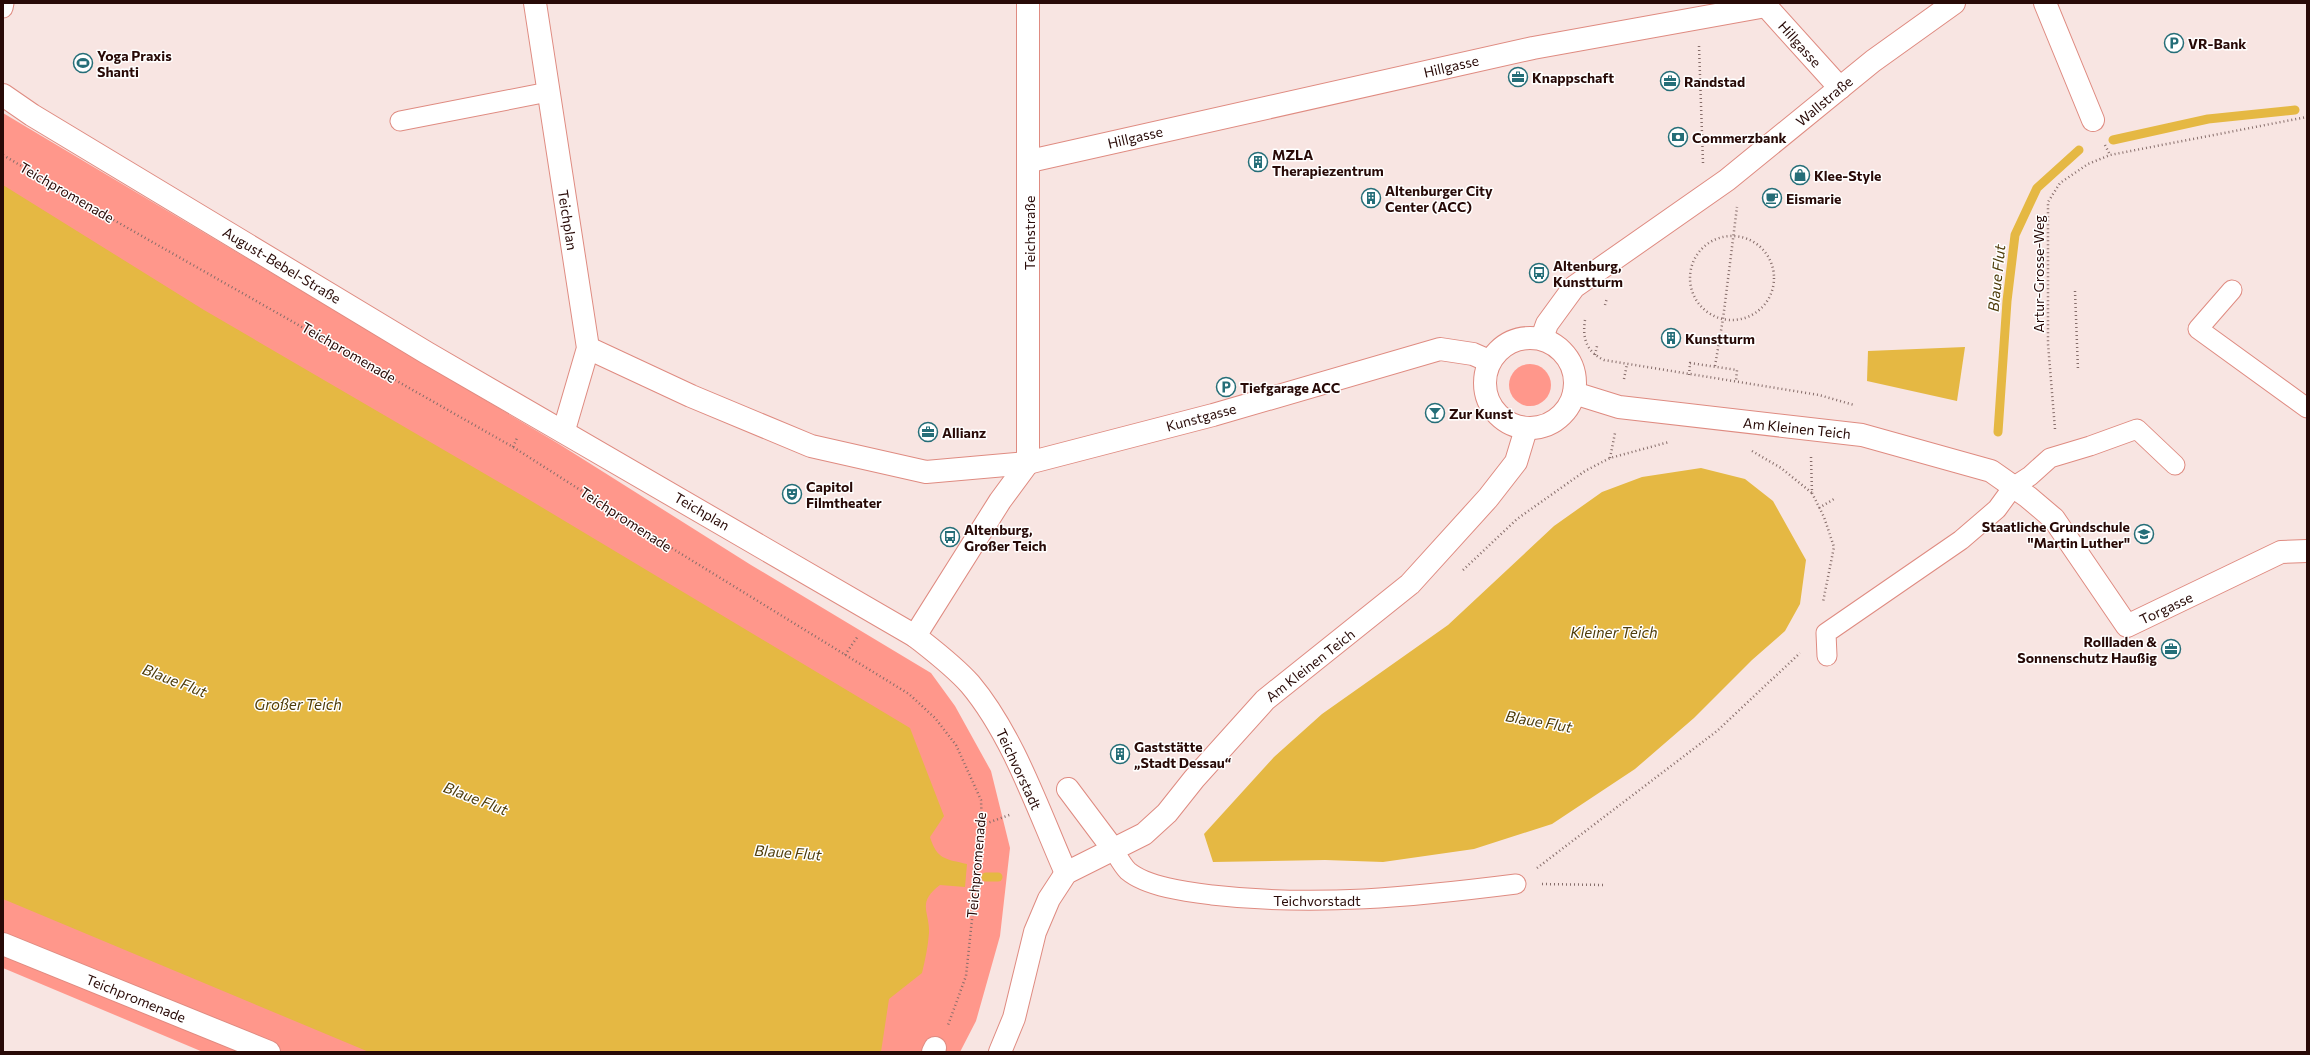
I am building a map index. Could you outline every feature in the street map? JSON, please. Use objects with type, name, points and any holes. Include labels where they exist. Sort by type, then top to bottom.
[{"type":"street","name":"Teichplan","points":[[534,3],[588,348],[564,430],[915,636]]},
{"type":"street","name":"Teichstraße","points":[[1028,3],[1030,161],[1028,463]]},
{"type":"street","name":"Wallstraße","points":[[1542,338],[1547,324],[1574,287],[1727,180],[1873,62],[1954,3]]},
{"type":"street","points":[[2045,3],[2093,120]]},
{"type":"street","name":"Hillgasse","points":[[1030,161],[1533,48],[1767,4],[1840,88]]},
{"type":"street","name":"August-Bebel-Straße","points":[[3,95],[32,115],[400,336],[564,430]]},
{"type":"street","points":[[1526,338],[1542,338],[1563,353],[1571,365],[1575,378],[1574,392],[1570,405],[1562,415],[1552,423],[1539,428],[1526,429],[1513,426],[1501,419],[1492,408],[1486,396],[1484,382],[1485,372],[1489,362],[1502,348],[1513,342],[1526,338]]},
{"type":"street","points":[[588,348],[691,396],[811,446],[926,472],[1028,463]]},
{"type":"street","name":"Kunstgasse","points":[[1028,463],[1213,415],[1440,349],[1473,354],[1489,362]]},
{"type":"street","name":"Am Kleinen Teich","points":[[1574,392],[1619,407],[1812,431],[1862,435],[1991,471],[2013,487]]},
{"type":"street","name":"Am Kleinen Teich","points":[[1066,873],[1144,834],[1167,813],[1194,779],[1265,700],[1410,584],[1488,498],[1516,462],[1526,429]]},
{"type":"street","points":[[915,636],[1000,501],[1028,463]]},
{"type":"street","name":"Torgasse","points":[[2013,487],[2028,497],[2054,519],[2127,626],[2281,552],[2307,551]]},
{"type":"street","name":"Teichvorstadt","points":[[915,636],[941,656],[970,684],[1002,730],[1066,873]]},
{"type":"street","name":"Teichvorstadt","points":[[1068,789],[1112,849]]},
{"type":"street","points":[[1005,1050],[1035,932],[1049,899],[1066,873]]},
{"type":"street","name":"Teichpromenade","points":[[3,944],[270,1052]]},
{"type":"lane","points":[[3,8],[4,3]]},
{"type":"lane","points":[[400,121],[548,92]]},
{"type":"lane","points":[[2232,290],[2198,329],[2307,408]]},
{"type":"lane","points":[[1827,656],[1826,633],[1961,540],[1997,509],[2013,487],[2034,473],[2050,458],[2136,429],[2175,465]]},
{"type":"lane","name":"Teichvorstadt","points":[[1112,849],[1128,871],[1159,886],[1187,892],[1268,901],[1343,901],[1400,898],[1516,884]]},
{"type":"path","points":[[1700,59],[1703,164]]},
{"type":"path","name":"Artur-Grosse-Weg","points":[[2050,458],[2055,427],[2048,344],[2048,202],[2060,183],[2088,164],[2110,155],[2307,117]]},
{"type":"path","name":"Teichpromenade","points":[[3,155],[75,198],[514,447],[657,539],[909,694],[936,718],[956,745],[981,800],[982,825],[966,976],[949,1023],[934,1050]]},
{"type":"path","points":[[1715,366],[1723,319],[1737,201]]},
{"type":"path","points":[[1734,236],[1749,239],[1762,248],[1770,261],[1774,276],[1772,291],[1764,305],[1753,314],[1738,320],[1723,319],[1708,313],[1697,302],[1691,288],[1690,272],[1695,258],[1705,246],[1718,238],[1734,236]]},
{"type":"path","points":[[2075,291],[2078,370]]},
{"type":"path","points":[[1601,298],[1608,294]]},
{"type":"path","points":[[1516,884],[1718,731],[1799,654],[1826,633],[1820,616],[1829,582],[1834,547],[1812,493],[1812,431],[1802,392],[1604,360],[1595,355],[1587,346],[1583,330],[1586,313]]},
{"type":"path","points":[[1595,355],[1597,346]]},
{"type":"path","points":[[1690,375],[1690,363],[1715,366],[1737,370],[1736,381]]},
{"type":"path","points":[[1460,573],[1517,519],[1585,471],[1610,458],[1670,441]]},
{"type":"path","points":[[1748,448],[1781,468],[1812,493]]},
{"type":"path","points":[[1819,508],[1834,499]]},
{"type":"path","points":[[1516,884],[1603,885]]},
{"type":"shaded area","name":"Großer Teich","points":[[3,113],[559,444],[751,565],[931,673],[955,706],[991,771],[1010,848],[1000,936],[976,1021],[960,1052],[203,1052],[3,968]]},
{"type":"shaded area","points":[[1526,364],[1534,364],[1542,367],[1548,373],[1551,385],[1548,397],[1542,403],[1534,406],[1526,406],[1518,403],[1512,397],[1509,389],[1509,381],[1512,373],[1518,367]]},
{"type":"water","name":"Großer Teich","points":[[3,185],[204,310],[523,496],[910,728],[944,816],[930,837],[936,850],[943,857],[967,864],[965,887],[940,885],[928,897],[926,908],[929,933],[922,973],[889,999],[881,1052],[369,1052],[3,899]]},
{"type":"water","points":[[1965,347],[1957,401],[1867,381],[1868,351]]},
{"type":"water","name":"Kleiner Teich","points":[[1701,468],[1745,479],[1773,501],[1806,560],[1800,604],[1785,631],[1752,660],[1694,718],[1635,769],[1552,824],[1474,849],[1383,862],[1325,860],[1213,862],[1204,834],[1274,757],[1322,714],[1448,625],[1554,526],[1602,492],[1642,477]]},
{"type":"waterway","name":"Blaue Flut","points":[[2113,140],[2208,119],[2295,110]]},
{"type":"waterway","name":"Blaue Flut","points":[[1998,432],[2007,301],[2015,235],[2037,188],[2079,150]]},
{"type":"waterway","name":"Blaue Flut","points":[[986,877],[998,877]]},
{"type":"place","name":"VR-Bank","points":[[2174,43]]},
{"type":"place","name":"Yoga Praxis Shanti","points":[[83,63]]},
{"type":"place","name":"Knappschaft","points":[[1518,77]]},
{"type":"place","name":"Randstad","points":[[1670,81]]},
{"type":"place","name":"Commerzbank","points":[[1678,137]]},
{"type":"place","name":"MZLA Therapiezentrum","points":[[1258,162]]},
{"type":"place","name":"Klee-Style","points":[[1800,175]]},
{"type":"place","name":"Altenburger City Center (ACC)","points":[[1371,198]]},
{"type":"place","name":"Eismarie","points":[[1772,198]]},
{"type":"place","name":"Altenburg, Kunstturm","points":[[1539,273]]},
{"type":"place","name":"Kunstturm","points":[[1671,338]]},
{"type":"place","name":"Tiefgarage ACC","points":[[1226,387]]},
{"type":"place","name":"Zur Kunst","points":[[1435,413]]},
{"type":"place","name":"Allianz","points":[[928,432]]},
{"type":"place","name":"Capitol Filmtheater","points":[[792,494]]},
{"type":"place","name":"Staatliche Grundschule \"Martin Luther\"","points":[[2144,534]]},
{"type":"place","name":"Altenburg, Großer Teich","points":[[950,537]]},
{"type":"place","name":"Rollladen & Sonnenschutz Haußig","points":[[2171,649]]},
{"type":"place","name":"Gaststätte „Stadt Dessau“","points":[[1120,754]]}]
